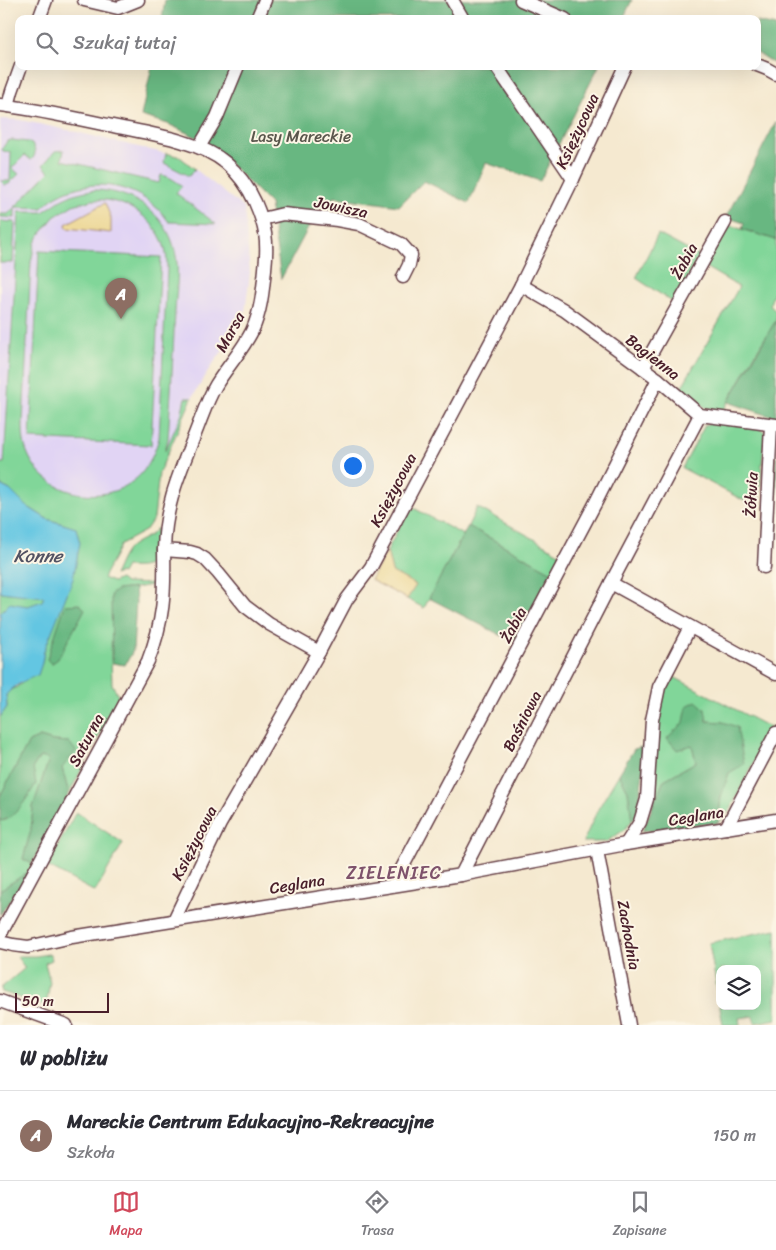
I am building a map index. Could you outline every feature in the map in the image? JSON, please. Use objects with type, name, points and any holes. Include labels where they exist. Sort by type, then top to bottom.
[{"type":"street","points":[[40,15],[46,0]]},
{"type":"street","points":[[84,0],[118,8],[138,0]]},
{"type":"street","points":[[259,15],[265,0]]},
{"type":"street","points":[[452,0],[461,15]]},
{"type":"street","points":[[521,0],[556,15]]},
{"type":"street","points":[[761,67],[776,74]]},
{"type":"street","points":[[4,105],[12,91],[20,70]]},
{"type":"street","points":[[199,147],[217,117],[236,70]]},
{"type":"street","points":[[499,70],[573,179]]},
{"type":"street","name":"Księżycowa","points":[[174,920],[220,824],[319,652],[347,599],[372,567],[521,285],[623,70]]},
{"type":"street","name":"Marsa","points":[[4,105],[163,136],[199,147],[226,163],[239,176],[249,190],[262,219],[267,252],[257,318],[246,342],[215,387],[178,477],[166,520],[164,550]]},
{"type":"street","name":"Jowisza","points":[[262,219],[283,214],[359,224],[401,244],[411,255],[409,265],[403,277]]},
{"type":"street","name":"Żabia","points":[[643,368],[725,222]]},
{"type":"street","name":"Bagienna","points":[[521,285],[564,310],[658,379],[700,415]]},
{"type":"street","name":"Żabia","points":[[393,885],[597,500],[658,379]]},
{"type":"street","points":[[700,415],[774,425]]},
{"type":"street","name":"Baśniowa","points":[[461,875],[611,583],[700,415]]},
{"type":"street","name":"Żółwia","points":[[764,567],[774,425]]},
{"type":"street","points":[[164,550],[190,552],[205,559],[245,606],[270,624],[319,652]]},
{"type":"street","name":"Saturna","points":[[0,935],[148,661],[162,615],[164,550]]},
{"type":"street","points":[[611,583],[776,674]]},
{"type":"street","points":[[626,844],[640,822],[646,799],[652,720],[659,687],[690,627]]},
{"type":"street","points":[[726,828],[776,732]]},
{"type":"street","name":"Ceglana","points":[[0,942],[13,946],[28,946],[174,920],[461,875],[626,844],[776,820]]},
{"type":"street","name":"Zachodnia","points":[[597,850],[629,1025]]},
{"type":"street","points":[[0,1001],[66,1025]]},
{"type":"shaded area","points":[[0,119],[20,120],[180,157],[244,208],[250,272],[245,312],[240,327],[212,365],[192,398],[159,473],[119,511],[0,469]]},
{"type":"green space","points":[[165,0],[632,0],[625,15],[163,15]]},
{"type":"green space","points":[[761,23],[776,26],[776,65],[761,56]]},
{"type":"green space","name":"Lasy Mareckie","points":[[151,70],[597,70],[540,181],[486,163],[469,203],[424,181],[399,206],[335,197],[321,204],[281,279],[270,204],[218,152],[198,138],[168,124],[141,116]]},
{"type":"green space","points":[[776,122],[776,240],[742,229],[744,223],[726,217]]},
{"type":"green space","points":[[7,141],[28,142],[33,145],[35,153],[31,160],[25,155],[12,168],[19,174],[9,184],[5,185],[1,181],[10,181],[11,152],[3,151],[2,149]]},
{"type":"green space","points":[[64,150],[62,160],[159,183],[161,175],[170,178],[182,186],[176,193],[216,224],[169,222],[159,210],[133,192],[103,185],[72,189],[55,197],[42,208],[15,207],[15,218],[0,217],[0,214],[8,214],[49,172],[43,165],[55,151]]},
{"type":"green space","points":[[166,153],[180,157],[195,169],[189,176],[164,163]]},
{"type":"green space","points":[[86,191],[109,191],[135,200],[146,207],[164,226],[171,238],[175,251],[177,281],[168,439],[165,451],[181,416],[185,398],[192,398],[159,473],[154,518],[145,531],[121,544],[103,578],[113,582],[120,579],[125,583],[157,584],[117,590],[112,616],[111,656],[112,684],[119,697],[69,794],[62,768],[69,742],[53,741],[40,737],[29,742],[0,796],[0,717],[7,707],[6,695],[10,690],[27,679],[42,663],[44,651],[51,634],[10,603],[0,613],[0,592],[13,593],[66,525],[47,519],[25,505],[10,490],[0,485],[0,463],[4,463],[19,212],[43,212],[61,200]],"holes":[[[92,200],[106,200],[121,204],[147,219],[164,244],[167,270],[159,438],[154,453],[144,471],[125,486],[109,493],[91,495],[74,492],[58,486],[44,476],[32,463],[25,446],[23,423],[31,262],[35,243],[54,217],[73,205]]]},
{"type":"green space","points":[[0,221],[15,222],[13,263],[0,263]]},
{"type":"green space","points":[[728,225],[776,240],[776,285],[770,304],[776,312],[776,320],[723,411],[706,408],[680,390],[739,287],[705,267]]},
{"type":"green space","points":[[658,234],[699,256],[674,303],[636,278]]},
{"type":"green space","points":[[39,251],[161,257],[151,445],[30,439]]},
{"type":"green space","points":[[776,320],[776,418],[728,402]]},
{"type":"green space","points":[[713,422],[757,427],[765,432],[758,508],[682,468],[705,425]]},
{"type":"green space","points":[[776,457],[776,540],[769,537]]},
{"type":"green space","points":[[410,506],[463,535],[424,608],[407,599],[416,585],[392,572],[387,551]]},
{"type":"green space","points":[[477,507],[561,554],[552,572],[468,526]]},
{"type":"green space","points":[[468,526],[552,572],[514,642],[429,598]]},
{"type":"green space","points":[[157,528],[157,556],[151,564],[144,567],[126,567],[122,574],[114,575],[130,546]]},
{"type":"green space","points":[[135,588],[133,651],[125,665],[112,663],[111,594],[117,590]]},
{"type":"green space","points":[[79,604],[85,609],[58,659],[51,664],[47,659],[65,605]]},
{"type":"green space","points":[[670,675],[771,728],[730,810],[718,823],[721,796],[729,773],[723,722],[707,721],[692,745],[696,762],[664,780],[652,808],[659,702]]},
{"type":"green space","points":[[696,701],[705,709],[707,721],[723,722],[737,727],[744,764],[729,773],[721,796],[718,823],[642,831],[664,780],[696,762],[692,745],[677,750],[667,738],[684,722],[687,706]]},
{"type":"green space","points":[[40,737],[53,741],[69,742],[76,751],[62,768],[69,794],[32,864],[23,859],[31,830],[33,807],[49,759],[40,757],[33,767],[36,784],[16,812],[6,820],[0,821],[0,796],[29,742]]},
{"type":"green space","points":[[646,746],[638,815],[632,821],[628,791],[619,774],[634,749]]},
{"type":"green space","points":[[40,757],[49,759],[33,807],[31,830],[23,859],[32,864],[30,871],[0,890],[0,821],[6,820]]},
{"type":"green space","points":[[619,774],[628,791],[632,821],[624,830],[606,842],[583,842],[598,809]]},
{"type":"green space","points":[[76,812],[123,843],[95,892],[47,866]]},
{"type":"green space","points":[[30,871],[0,915],[0,890]]},
{"type":"green space","points":[[776,929],[776,1019],[755,1023],[753,1016],[739,1018],[740,1025],[723,1025],[720,1010],[761,1010],[761,965],[716,965],[716,984],[709,943]]},
{"type":"green space","points":[[51,955],[52,960],[45,963],[50,982],[46,1006],[2,992],[1,988],[25,968],[18,956]]},
{"type":"sand","points":[[105,203],[111,218],[111,233],[67,228],[66,224]]},
{"type":"sand","points":[[387,551],[392,572],[416,585],[407,599],[371,580]]},
{"type":"water","name":"Konne","points":[[0,485],[10,490],[25,505],[47,519],[76,528],[80,543],[73,579],[44,651],[38,675],[21,683],[6,695],[7,707],[0,717],[0,613],[10,603],[28,606],[42,601],[44,597],[0,592]]},
{"type":"place","name":"Mareckie Centrum Edukacyjno-Rekreacyjne","points":[[121,319]]},
{"type":"district","name":"ZIELENIEC","points":[[394,873]]}]
